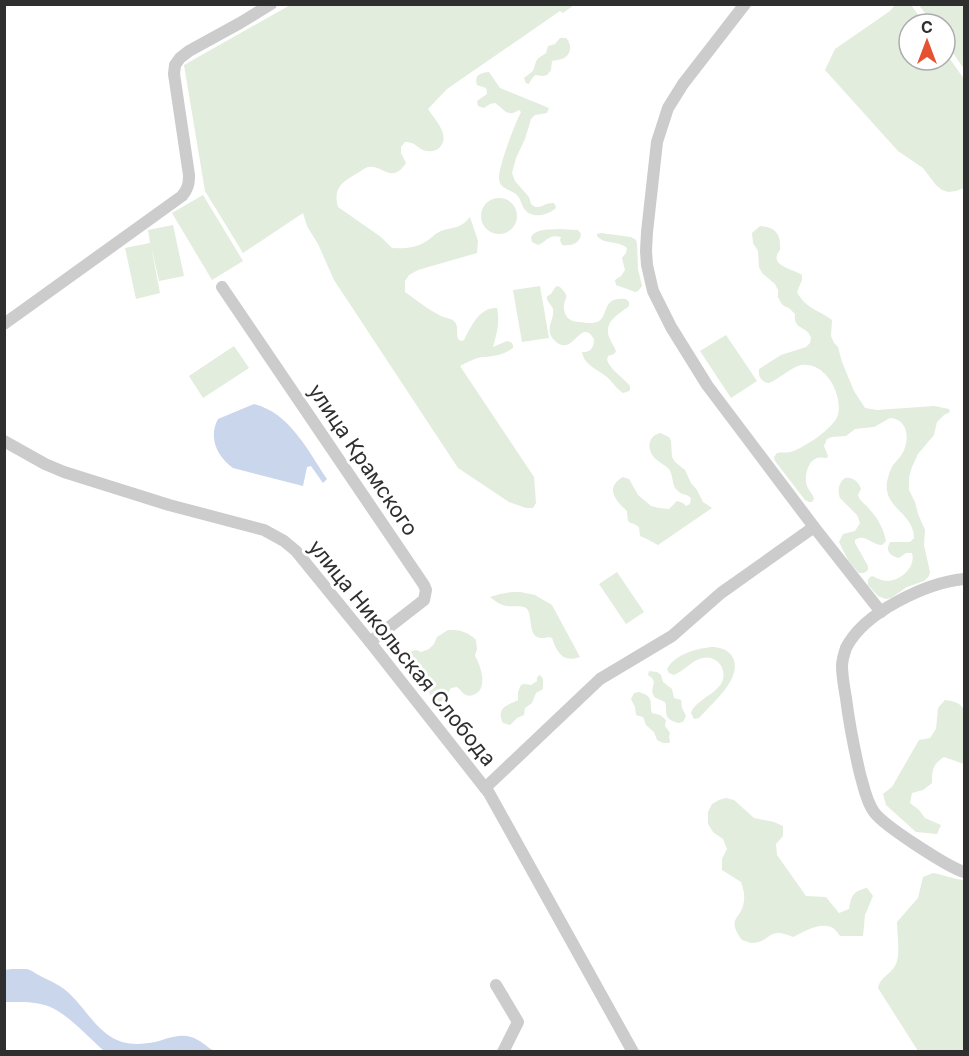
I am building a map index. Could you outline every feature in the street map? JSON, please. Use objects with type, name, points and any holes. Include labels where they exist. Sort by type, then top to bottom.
[{"type":"street","points":[[4,324],[182,196],[189,184],[189,176],[174,74],[176,65],[180,58],[189,51],[271,4]]},
{"type":"street","points":[[745,4],[683,84],[664,118],[657,142],[647,232],[647,265],[650,279],[659,305],[707,385],[881,612]]},
{"type":"street","name":"улица Крамского","points":[[222,288],[424,585],[426,590],[424,600],[370,642]]},
{"type":"street","name":"улица Никольская Слобода","points":[[4,441],[45,464],[70,474],[169,505],[264,530],[296,551],[495,802],[633,1052]]},
{"type":"street","points":[[485,788],[600,679],[672,636],[725,590],[814,527]]},
{"type":"street","points":[[964,579],[940,583],[922,590],[881,612],[852,639],[846,648],[842,664],[854,750],[866,797],[874,813],[884,823],[964,872]]},
{"type":"street","points":[[496,985],[518,1022],[503,1052]]},
{"type":"green space","points":[[292,4],[574,5],[563,13],[560,11],[447,89],[428,109],[443,132],[443,142],[439,148],[427,151],[405,142],[401,147],[401,153],[406,163],[401,169],[392,173],[373,167],[366,168],[342,183],[337,195],[338,207],[381,237],[392,248],[417,246],[441,231],[460,226],[470,217],[478,241],[477,253],[418,270],[409,275],[405,281],[405,292],[436,314],[454,321],[458,339],[461,341],[464,340],[480,314],[497,308],[498,323],[493,347],[507,341],[511,342],[513,348],[495,356],[471,360],[460,366],[534,477],[536,503],[533,508],[509,502],[458,468],[334,280],[307,226],[303,213],[243,253],[205,191],[184,65]]},
{"type":"green space","points":[[896,4],[911,5],[916,12],[897,12],[897,72],[957,72],[957,69],[964,79],[964,188],[948,192],[936,185],[923,168],[898,151],[825,70],[835,49],[890,11]]},
{"type":"green space","points":[[919,5],[964,5],[964,69],[957,59],[957,12],[924,12]]},
{"type":"green space","points":[[560,38],[566,38],[569,43],[568,55],[552,61],[551,70],[547,75],[535,76],[529,84],[526,83],[524,78],[533,71],[537,60],[546,53],[548,46],[555,44]]},
{"type":"green space","points":[[489,72],[500,88],[549,108],[547,113],[535,115],[531,119],[512,173],[515,181],[535,207],[554,203],[555,209],[548,213],[536,215],[528,213],[518,196],[503,187],[500,182],[499,173],[504,156],[521,112],[519,110],[508,113],[495,103],[484,108],[478,106],[477,101],[487,92],[486,88],[477,85],[476,79],[480,74]]},
{"type":"green space","points":[[203,195],[243,261],[212,280],[172,213]]},
{"type":"green space","points":[[499,198],[512,203],[517,216],[512,229],[499,234],[486,229],[481,216],[486,203]]},
{"type":"green space","points":[[173,225],[184,276],[159,281],[151,246],[160,293],[136,299],[125,248],[150,243],[148,230]]},
{"type":"green space","points":[[760,226],[776,232],[780,240],[780,250],[777,255],[779,263],[802,275],[797,292],[801,298],[809,306],[832,320],[831,336],[838,347],[854,391],[865,408],[877,410],[934,406],[949,409],[950,412],[937,422],[934,435],[918,454],[909,477],[909,490],[925,530],[924,545],[929,576],[924,581],[907,587],[891,598],[878,596],[868,585],[868,580],[872,576],[888,581],[893,580],[906,572],[912,563],[912,553],[906,553],[899,558],[893,556],[888,550],[890,542],[910,542],[914,538],[909,522],[894,505],[887,491],[891,469],[905,449],[907,437],[904,426],[896,419],[890,418],[874,427],[855,429],[846,436],[827,439],[824,446],[827,458],[814,460],[806,474],[806,483],[814,499],[812,502],[805,500],[775,461],[774,457],[777,453],[797,450],[825,432],[838,415],[839,407],[835,389],[818,368],[810,365],[797,366],[769,383],[764,382],[760,377],[759,369],[781,355],[806,347],[811,338],[807,331],[796,323],[795,314],[781,303],[775,284],[762,273],[759,267],[758,251],[753,243],[752,233]]},
{"type":"green space","points":[[559,229],[578,230],[581,234],[577,242],[569,245],[562,245],[561,237],[557,236],[538,245],[532,242],[531,237],[536,232]]},
{"type":"green space","points":[[597,234],[631,237],[636,240],[642,286],[638,291],[616,285],[615,280],[625,270],[622,258],[627,248],[600,239]]},
{"type":"green space","points":[[540,286],[549,338],[522,342],[513,290]]},
{"type":"green space","points":[[557,286],[566,295],[564,308],[566,315],[576,322],[599,321],[613,300],[626,299],[629,302],[629,306],[613,319],[608,327],[609,337],[616,351],[608,356],[607,360],[630,386],[630,390],[623,393],[583,357],[582,352],[593,347],[594,339],[589,333],[581,334],[567,345],[562,345],[552,337],[550,329],[553,309],[547,297]]},
{"type":"green space","points":[[726,335],[757,381],[731,398],[700,351]]},
{"type":"green space","points":[[234,346],[249,368],[203,398],[189,376]]},
{"type":"green space","points":[[660,433],[669,437],[675,462],[685,470],[703,502],[712,508],[658,545],[640,536],[639,527],[629,521],[627,511],[616,499],[613,490],[617,481],[623,477],[629,479],[638,495],[651,506],[669,509],[677,501],[686,506],[690,504],[691,498],[676,489],[673,484],[669,469],[651,453],[650,441]]},
{"type":"green space","points":[[845,478],[853,479],[858,484],[861,489],[858,495],[878,520],[886,541],[882,545],[862,538],[855,540],[868,566],[868,570],[864,573],[859,573],[849,562],[839,542],[843,534],[855,531],[860,523],[857,515],[840,498],[839,487]]},
{"type":"green space","points":[[617,572],[644,612],[626,624],[599,584]]},
{"type":"green space","points":[[512,592],[535,595],[552,605],[580,657],[565,658],[556,648],[552,638],[536,636],[533,633],[529,612],[526,608],[504,605],[490,597]]},
{"type":"green space","points":[[448,630],[463,632],[476,640],[475,656],[481,671],[482,683],[478,692],[471,696],[464,694],[457,687],[451,688],[448,703],[440,708],[435,705],[428,690],[417,687],[415,684],[416,674],[408,659],[410,652],[429,649],[437,637]]},
{"type":"green space","points":[[711,647],[723,649],[732,656],[735,664],[734,673],[725,690],[699,718],[694,719],[691,713],[694,707],[721,684],[723,671],[721,666],[713,659],[705,657],[694,661],[674,675],[667,669],[686,653]]},
{"type":"green space","points":[[649,671],[661,675],[663,682],[672,689],[674,698],[681,700],[686,716],[683,722],[678,723],[670,719],[665,702],[654,697],[652,691],[654,682],[648,675]]},
{"type":"green space","points":[[540,675],[543,679],[543,689],[536,693],[532,703],[525,708],[524,715],[510,725],[503,723],[501,713],[504,707],[518,700],[521,685],[531,685]]},
{"type":"green space","points":[[639,692],[649,698],[652,713],[666,720],[665,726],[670,733],[669,743],[657,740],[643,717],[636,715],[631,699],[634,693]]},
{"type":"green space","points":[[945,700],[953,701],[964,710],[964,764],[944,757],[934,767],[932,783],[923,790],[912,793],[910,803],[925,818],[941,825],[937,834],[916,832],[886,805],[883,794],[892,787],[919,740],[930,738],[936,729],[938,708]]},
{"type":"green space","points":[[726,798],[734,800],[754,818],[783,826],[783,836],[776,844],[777,855],[806,896],[826,897],[839,913],[849,909],[852,897],[867,888],[873,896],[865,915],[863,936],[840,936],[833,928],[823,926],[812,928],[793,937],[778,933],[757,942],[742,940],[735,927],[744,901],[741,882],[722,870],[722,859],[727,849],[723,839],[713,832],[708,824],[708,812],[712,804]]},
{"type":"green space","points":[[933,873],[964,880],[964,1051],[918,1051],[878,988],[897,962],[897,922],[918,898],[923,877]]},
{"type":"water","points":[[254,404],[278,416],[297,434],[327,479],[323,483],[311,466],[307,467],[303,486],[233,468],[222,458],[214,440],[218,419]]},
{"type":"water","points":[[27,969],[60,987],[105,1033],[122,1042],[143,1044],[186,1036],[197,1039],[214,1051],[104,1051],[55,1009],[37,1003],[5,1002],[5,970]]}]
